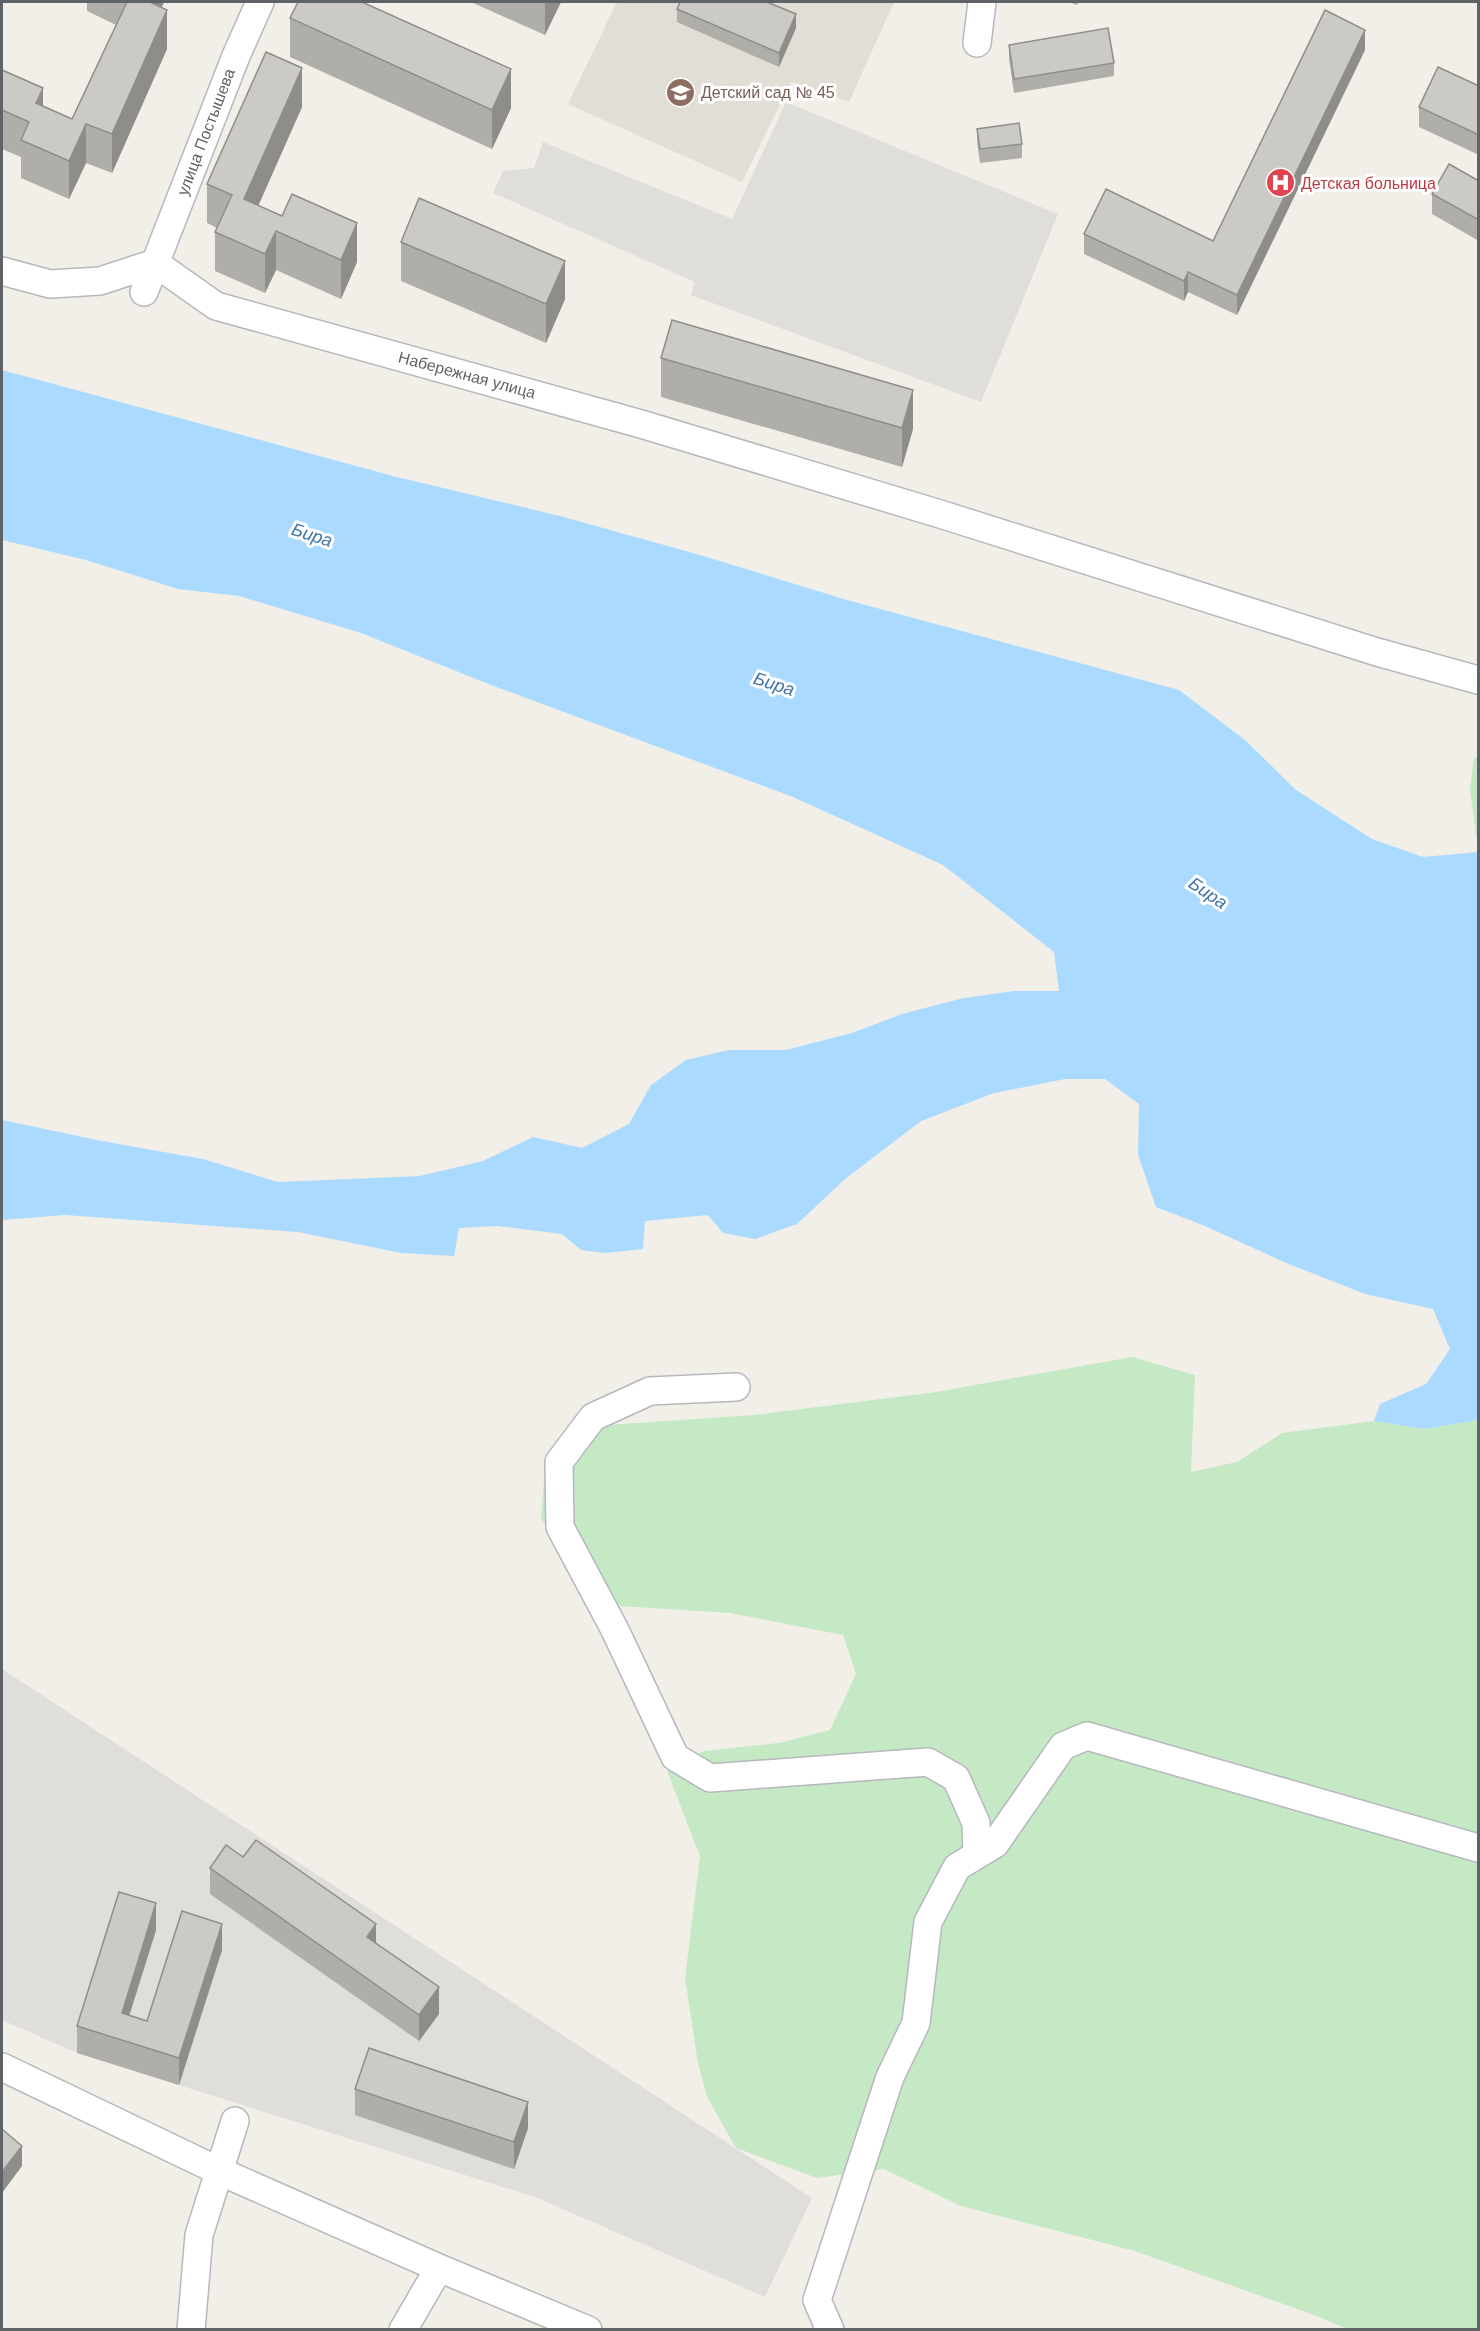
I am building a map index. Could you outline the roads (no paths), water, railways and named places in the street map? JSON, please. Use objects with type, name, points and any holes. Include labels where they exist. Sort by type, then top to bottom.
[{"type":"street","name":"улица Постышева","points":[[144,292],[236,56],[260,2]]},
{"type":"street","points":[[977,43],[982,2]]},
{"type":"street","points":[[2,271],[50,284],[100,281],[155,263]]},
{"type":"street","name":"Набережная улица","points":[[155,263],[216,306],[641,424],[940,514],[1366,649],[1479,680]]},
{"type":"street","points":[[735,1387],[650,1391],[593,1417],[559,1462],[560,1527],[615,1630],[675,1757],[710,1778],[927,1762],[956,1779],[976,1823],[977,1855]]},
{"type":"street","points":[[830,2330],[817,2300],[890,2077],[916,2023],[928,1922],[957,1867],[995,1844],[1063,1746],[1088,1736],[1479,1848]]},
{"type":"street","points":[[2,2067],[219,2171],[439,2268],[588,2330]]},
{"type":"street","points":[[191,2330],[199,2235],[235,2121]]},
{"type":"street","points":[[403,2330],[439,2268]]},
{"type":"water","name":"Бира","points":[[2,370],[393,476],[560,516],[700,555],[847,600],[1179,690],[1245,740],[1296,790],[1372,839],[1423,857],[1478,852],[1478,1420],[1424,1429],[1374,1421],[1380,1404],[1426,1384],[1450,1349],[1433,1309],[1365,1294],[1156,1207],[1138,1155],[1139,1104],[1105,1079],[1065,1079],[994,1093],[921,1121],[845,1179],[797,1224],[755,1239],[723,1233],[708,1215],[645,1221],[643,1249],[605,1253],[581,1250],[562,1234],[497,1226],[459,1228],[454,1256],[401,1253],[298,1232],[65,1215],[2,1220],[2,1120],[203,1159],[278,1182],[420,1176],[483,1161],[533,1137],[582,1148],[629,1124],[651,1085],[686,1060],[729,1050],[786,1050],[852,1033],[902,1014],[964,998],[1015,991],[1059,991],[1054,952],[943,865],[793,797],[491,685],[361,633],[239,596],[178,589],[86,560],[2,540]]},
{"type":"place","name":"Детский сад № 45","points":[[680,92]]},
{"type":"place","name":"Детская больница","points":[[1280,183]]}]
